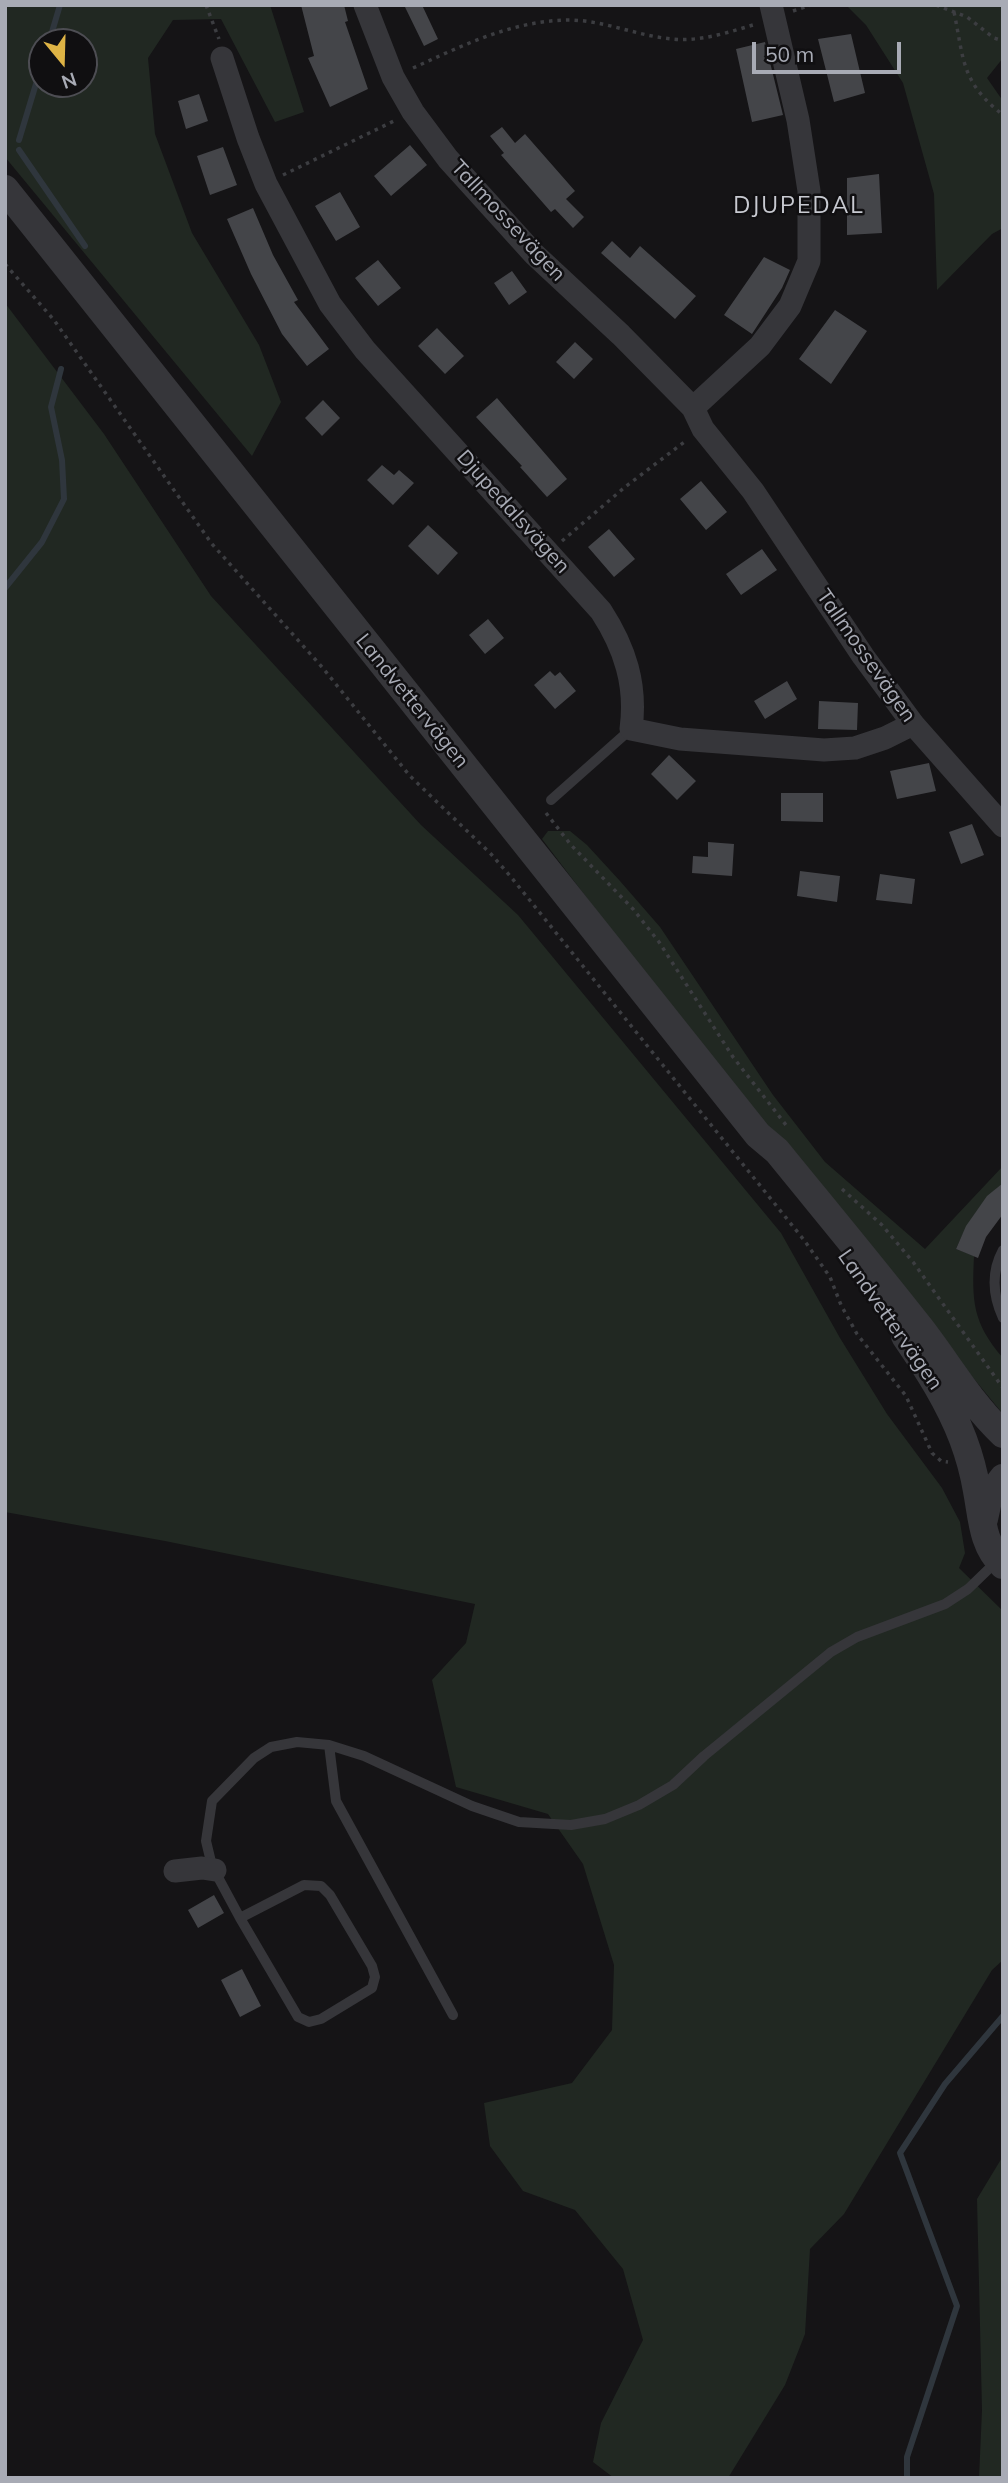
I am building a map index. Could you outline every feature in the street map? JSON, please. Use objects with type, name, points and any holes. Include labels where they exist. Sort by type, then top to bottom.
[{"type":"street","name":"Tallmossevägen","points":[[365,5],[393,77],[413,112],[456,168],[534,254],[621,335],[692,408],[703,429],[753,491],[863,656],[913,724],[1003,826]]},
{"type":"street","points":[[692,408],[760,346],[790,306],[809,261],[809,191],[798,120],[774,11]]},
{"type":"street","name":"Djupedalsvägen","points":[[222,58],[266,184],[330,304],[358,341],[601,611],[624,652],[634,709],[631,729]]},
{"type":"street","name":"Landvettervägen","points":[[5,189],[758,1135],[777,1151],[953,1370],[976,1406],[1003,1434]]},
{"type":"street","points":[[631,729],[680,739],[824,750],[855,748],[885,738],[913,724]]},
{"type":"street","name":"Landvettervägen","points":[[758,1135],[769,1157],[870,1286],[941,1391],[969,1458],[988,1544],[1000,1563]]},
{"type":"street","points":[[983,1525],[989,1496],[1003,1478]]},
{"type":"street","points":[[175,1871],[202,1868],[215,1870]]},
{"type":"lane","points":[[551,800],[631,729]]},
{"type":"lane","points":[[1003,1250],[994,1278],[995,1301],[1003,1318]]},
{"type":"lane","points":[[240,1918],[304,1885],[321,1886],[330,1895],[373,1966],[375,1977],[372,1988],[321,2019],[309,2022],[298,2017],[240,1918],[215,1870],[206,1842],[209,1799],[254,1758],[271,1747],[297,1742],[329,1745],[364,1756],[472,1806],[519,1822],[571,1825],[605,1819],[639,1805],[673,1786],[713,1748],[831,1652],[857,1637],[945,1604],[1000,1563]]},
{"type":"lane","points":[[329,1745],[336,1801],[453,2015]]},
{"type":"path","points":[[206,5],[218,31],[222,58]]},
{"type":"path","points":[[393,77],[489,33],[524,25],[571,20],[608,24],[673,40],[717,35],[774,11],[811,5]]},
{"type":"path","points":[[936,5],[967,17],[994,38],[1003,41]]},
{"type":"path","points":[[954,12],[966,73],[982,99],[1003,115]]},
{"type":"path","points":[[266,184],[413,112]]},
{"type":"path","points":[[5,264],[67,339],[212,544],[322,667],[410,776],[491,854],[804,1240],[830,1277],[841,1305],[858,1335],[906,1396],[936,1458],[948,1462],[969,1458]]},
{"type":"path","points":[[549,552],[625,487],[703,429]]},
{"type":"path","points":[[551,800],[545,808],[557,830],[633,909],[659,942],[733,1057],[789,1129]]},
{"type":"path","points":[[836,1184],[882,1225],[913,1262],[1003,1388]]},
{"type":"shaded area","points":[[5,5],[270,5],[304,112],[275,122],[221,19],[173,20],[148,58],[155,134],[192,233],[259,345],[281,402],[252,456],[5,157]]},
{"type":"shaded area","points":[[846,5],[1003,5],[1003,58],[987,78],[1003,101],[1003,228],[992,234],[937,290],[934,194],[903,83],[866,25]]},
{"type":"shaded area","points":[[5,303],[104,434],[211,596],[421,825],[518,915],[781,1233],[840,1338],[887,1414],[942,1488],[960,1522],[965,1553],[959,1568],[1003,1611],[1003,1960],[992,1970],[844,2214],[810,2249],[805,2334],[785,2385],[728,2478],[614,2478],[593,2462],[601,2423],[643,2340],[623,2269],[575,2210],[523,2191],[490,2146],[484,2103],[572,2083],[612,2030],[614,1965],[583,1864],[548,1814],[456,1787],[432,1680],[466,1643],[475,1604],[165,1541],[5,1512]]},
{"type":"shaded area","points":[[548,831],[570,831],[587,845],[620,881],[660,927],[773,1095],[825,1162],[925,1249],[1003,1166],[1003,1183],[975,1213],[956,1249],[974,1256],[973,1286],[976,1310],[985,1333],[1003,1358],[1003,1414],[695,1040],[542,839]]},
{"type":"shaded area","points":[[1003,2156],[1003,2478],[979,2478],[982,2410],[977,2199]]},
{"type":"building","points":[[301,5],[344,5],[348,21],[345,22],[368,89],[330,107],[308,58],[314,56]]},
{"type":"building","points":[[404,5],[422,5],[438,39],[424,46]]},
{"type":"building","points":[[851,34],[865,93],[834,102],[818,39]]},
{"type":"building","points":[[765,42],[783,115],[752,122],[736,49]]},
{"type":"building","points":[[199,94],[208,121],[186,129],[178,101]]},
{"type":"building","points":[[502,127],[515,143],[525,134],[575,191],[566,199],[584,217],[573,228],[555,209],[551,212],[501,155],[504,153],[490,136]]},
{"type":"building","points":[[410,145],[427,165],[391,196],[374,176]]},
{"type":"building","points":[[223,147],[237,185],[210,195],[197,156]]},
{"type":"building","points":[[879,174],[882,233],[847,235],[847,178]]},
{"type":"building","points":[[340,192],[360,227],[336,241],[315,206]]},
{"type":"building","points":[[253,208],[273,255],[298,300],[294,302],[329,349],[307,366],[282,334],[227,219]]},
{"type":"building","points":[[612,241],[630,258],[640,246],[696,296],[675,319],[601,253]]},
{"type":"building","points":[[764,257],[790,270],[782,288],[752,334],[724,315]]},
{"type":"building","points":[[378,260],[401,288],[378,306],[355,278]]},
{"type":"building","points":[[512,271],[527,292],[509,305],[494,283]]},
{"type":"building","points":[[835,310],[867,331],[831,384],[799,359]]},
{"type":"building","points":[[437,328],[464,356],[445,374],[418,346]]},
{"type":"building","points":[[575,342],[593,359],[574,379],[556,362]]},
{"type":"building","points":[[497,398],[567,479],[547,497],[476,417]]},
{"type":"building","points":[[323,400],[340,418],[322,436],[305,418]]},
{"type":"building","points":[[382,465],[394,475],[399,470],[414,483],[393,505],[367,480]]},
{"type":"building","points":[[701,481],[727,512],[706,530],[680,499]]},
{"type":"building","points":[[428,525],[458,553],[438,575],[408,546]]},
{"type":"building","points":[[609,529],[635,559],[614,577],[588,547]]},
{"type":"building","points":[[762,549],[777,570],[741,595],[726,574]]},
{"type":"building","points":[[488,619],[504,638],[485,654],[469,635]]},
{"type":"building","points":[[550,671],[555,676],[560,672],[576,691],[555,709],[534,685]]},
{"type":"building","points":[[787,681],[797,699],[765,719],[754,701]]},
{"type":"building","points":[[819,701],[858,703],[857,730],[818,729]]},
{"type":"building","points":[[669,755],[696,781],[677,800],[651,774]]},
{"type":"building","points":[[929,763],[936,791],[897,799],[890,771]]},
{"type":"building","points":[[781,793],[823,793],[823,822],[781,821]]},
{"type":"building","points":[[972,824],[984,855],[961,864],[949,832]]},
{"type":"building","points":[[708,842],[734,844],[732,876],[692,873],[693,856],[708,857]]},
{"type":"building","points":[[800,871],[840,876],[837,902],[797,896]]},
{"type":"building","points":[[880,874],[915,879],[912,904],[876,900]]},
{"type":"building","points":[[1003,1183],[1003,1214],[986,1237],[978,1258],[956,1249],[966,1226],[987,1196]]},
{"type":"building","points":[[214,1895],[224,1913],[198,1928],[188,1910]]},
{"type":"building","points":[[242,1969],[261,2006],[240,2017],[221,1980]]},
{"type":"waterway","points":[[53,28],[60,5]]},
{"type":"waterway","points":[[19,140],[32,98]]},
{"type":"waterway","points":[[19,150],[85,246]]},
{"type":"waterway","points":[[5,588],[42,542],[64,499],[62,460],[51,407],[61,369]]},
{"type":"waterway","points":[[907,2478],[907,2457],[957,2306],[900,2153],[945,2084],[1003,2016]]},
{"type":"district","name":"DJUPEDAL","points":[[799,206]]}]
